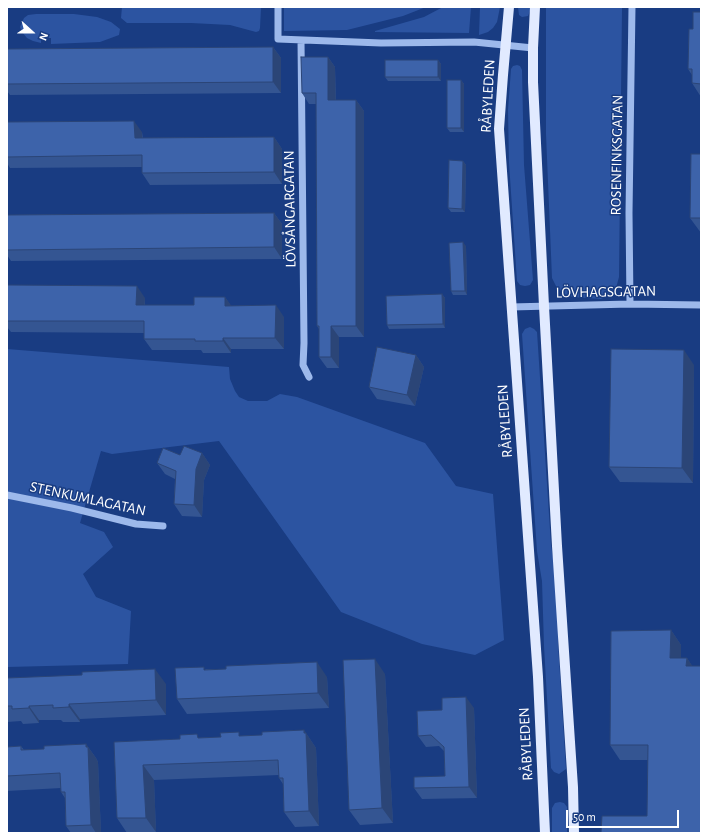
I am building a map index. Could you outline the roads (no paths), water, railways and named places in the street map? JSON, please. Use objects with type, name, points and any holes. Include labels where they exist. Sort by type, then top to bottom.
[{"type":"main road","name":"RÅBYLEDEN","points":[[509,7],[499,129],[538,677],[545,833]]},
{"type":"main road","points":[[534,7],[533,48],[544,306],[557,546],[573,788],[574,833]]},
{"type":"street","points":[[278,7],[278,39],[381,43],[474,42],[533,48]]},
{"type":"street","name":"ROSENFINKSGATAN","points":[[630,304],[629,212],[632,7]]},
{"type":"street","name":"LÖVSÅNGARGATAN","points":[[301,40],[303,365],[309,377]]},
{"type":"street","name":"LÖVHAGSGATAN","points":[[511,307],[630,304],[701,305]]},
{"type":"street","name":"STENKUMLAGATAN","points":[[7,495],[72,508],[136,524],[164,526]]}]
